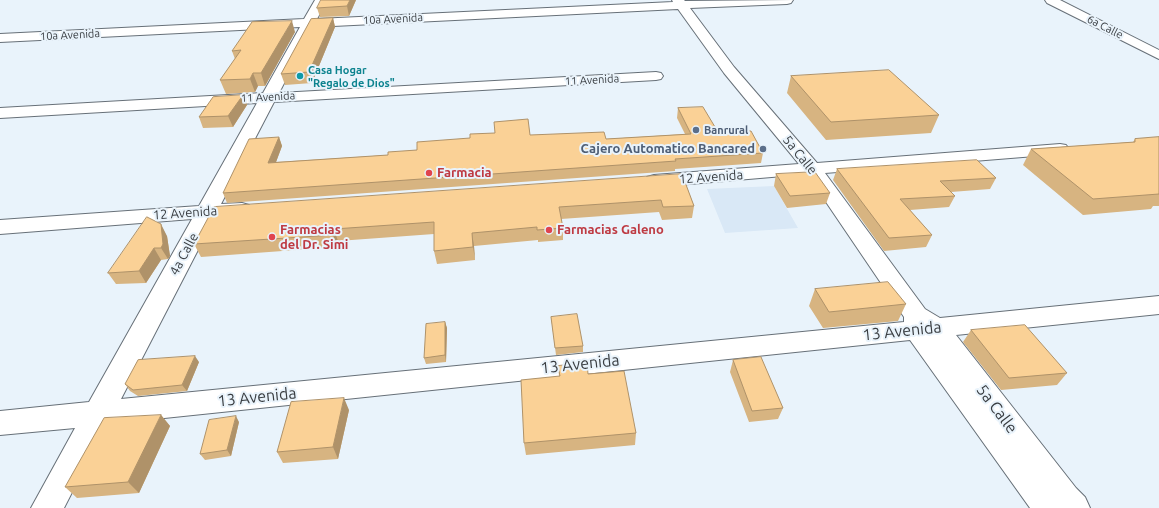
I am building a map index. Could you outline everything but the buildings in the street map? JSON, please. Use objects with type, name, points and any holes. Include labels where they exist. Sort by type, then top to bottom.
[{"type":"street","name":"4a Calle","points":[[47,508],[321,0]]},
{"type":"street","name":"10a Avenida","points":[[0,38],[308,23],[680,2],[787,0]]},
{"type":"street","name":"6a Calle","points":[[1051,0],[1152,48],[1159,55]]},
{"type":"street","name":"5a Calle","points":[[680,2],[729,70],[813,170],[923,324],[1049,508]]},
{"type":"street","name":"11 Avenida","points":[[0,113],[656,76]]},
{"type":"street","name":"12 Avenida","points":[[640,182],[813,170],[1080,148]]},
{"type":"street","name":"12 Avenida","points":[[0,227],[262,208]]},
{"type":"street","name":"13 Avenida","points":[[0,423],[923,324],[1159,305]]},
{"type":"street","name":"5a Calle","points":[[923,324],[1060,493],[1074,508]]},
{"type":"shaded area","points":[[774,186],[798,228],[725,233],[707,189]]},
{"type":"place","name":"Casa Hogar \"Regalo de Dios\"","points":[[300,76]]},
{"type":"place","name":"Banrural","points":[[696,130]]},
{"type":"place","name":"Cajero Automatico Bancared","points":[[763,149]]},
{"type":"place","name":"Farmacia","points":[[429,173]]},
{"type":"place","name":"Farmacias Galeno","points":[[549,230]]},
{"type":"place","name":"Farmacias del Dr. Simi","points":[[272,237]]}]
